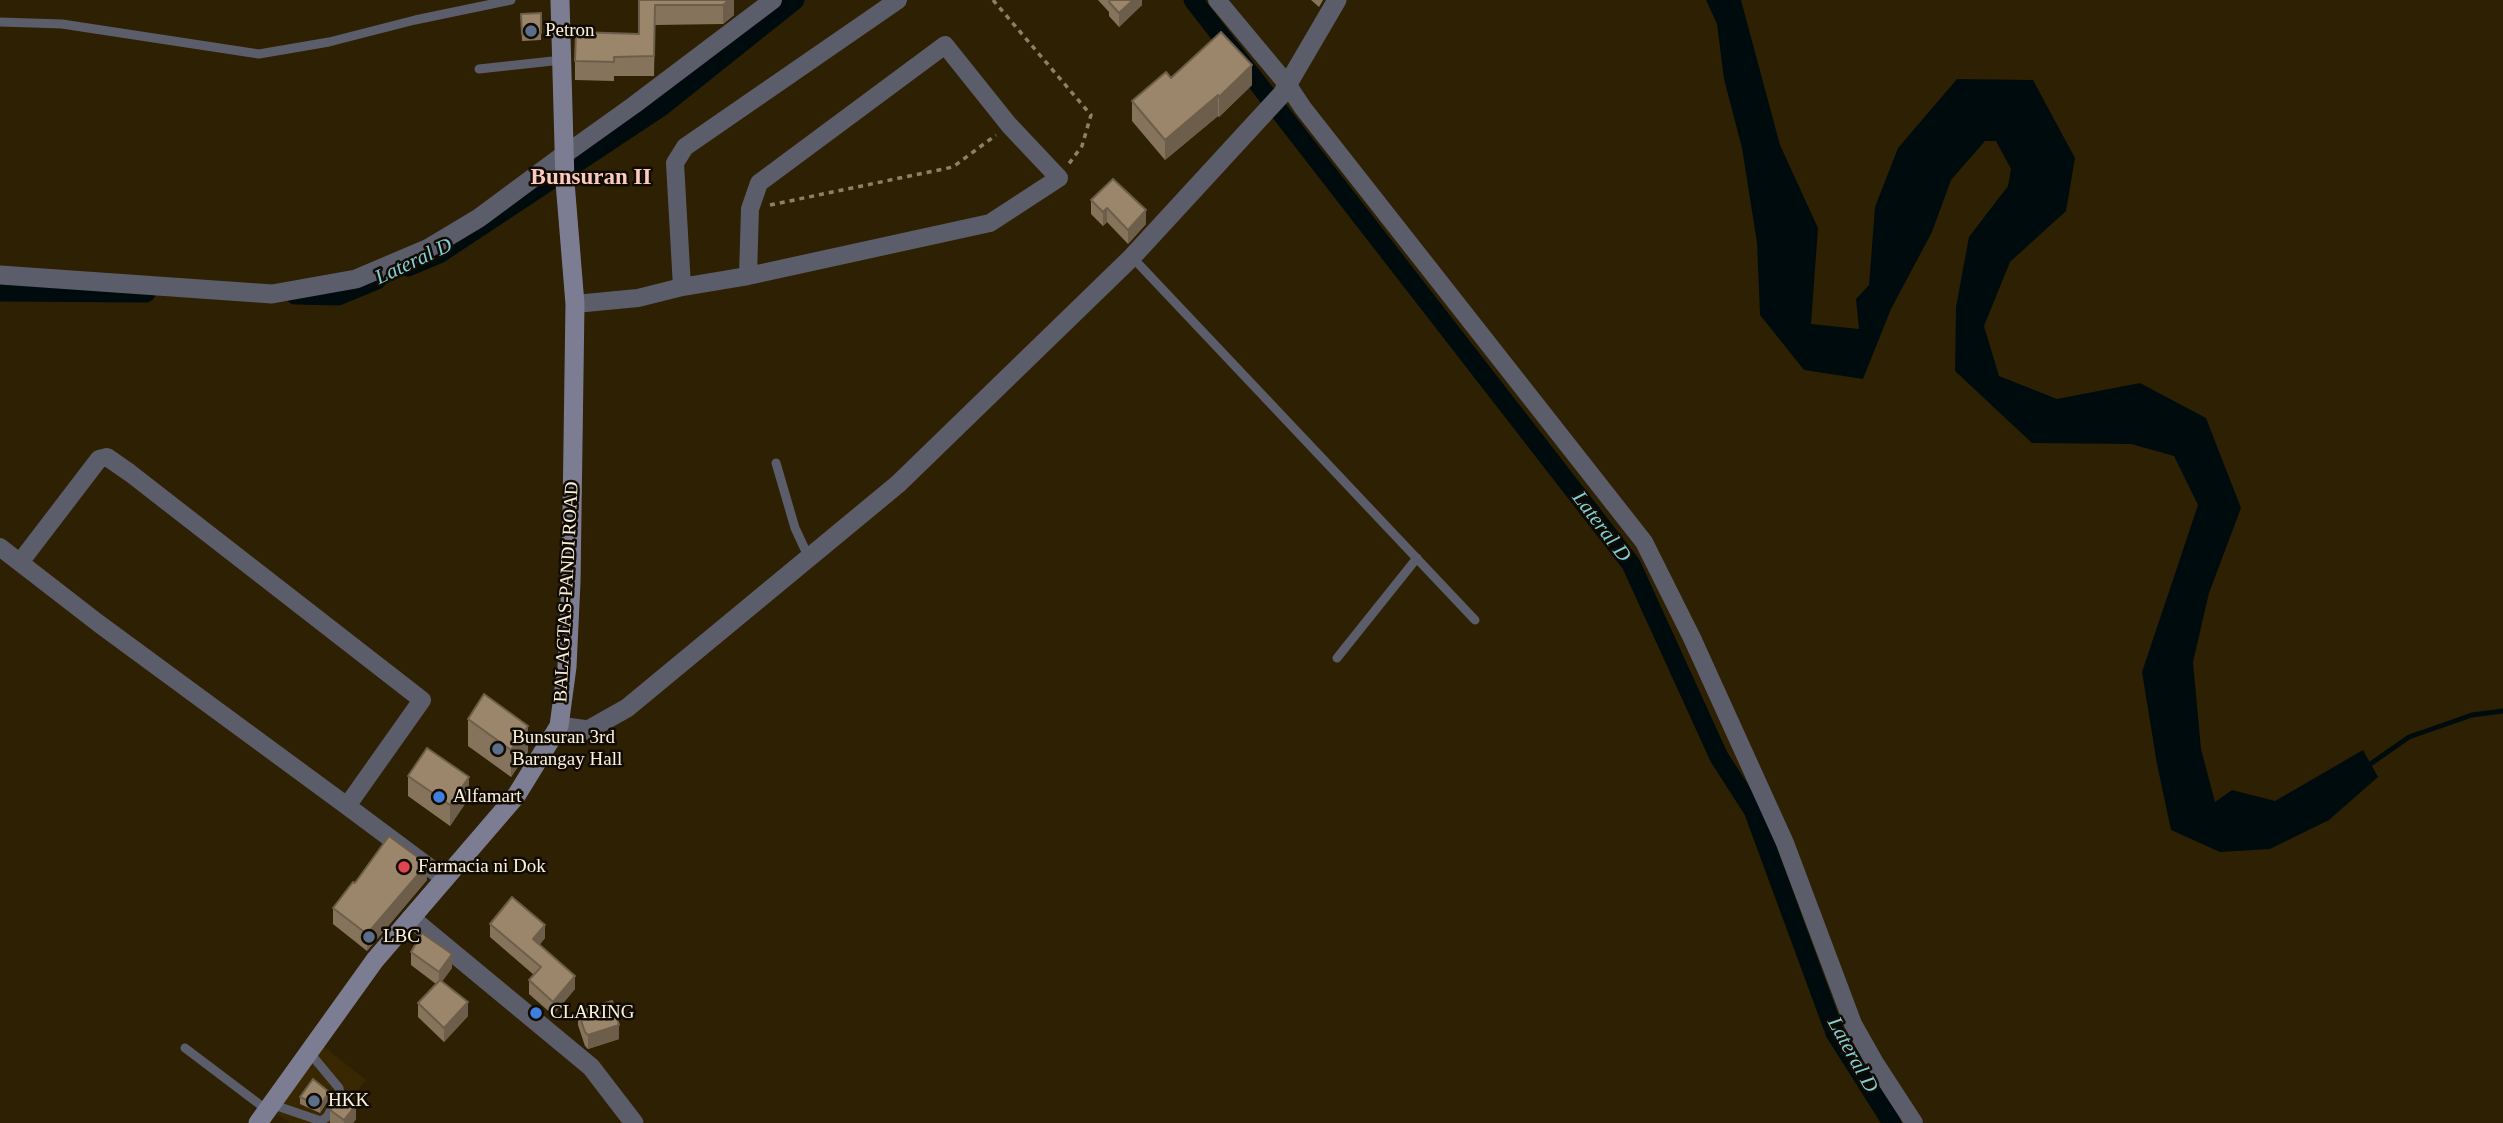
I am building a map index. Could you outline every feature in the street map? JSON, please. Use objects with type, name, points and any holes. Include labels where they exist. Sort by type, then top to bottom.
[{"type":"main road","name":"BALAGTAS-PANDI ROAD","points":[[266,1115],[308,1050],[375,960],[516,796],[559,726],[569,631],[575,304],[565,183],[560,0]]},
{"type":"street","points":[[0,275],[272,294],[356,279],[429,248],[479,218],[564,159],[772,0]]},
{"type":"street","points":[[682,287],[675,163],[685,147],[898,0]]},
{"type":"street","points":[[1217,0],[1644,542],[1692,639],[1785,843],[1853,1024],[1914,1123]]},
{"type":"street","points":[[559,726],[588,730],[628,708],[898,484],[1132,257],[1285,89],[1337,0]]},
{"type":"street","points":[[575,304],[638,298],[682,287],[748,276],[990,223],[1059,178],[1009,125],[944,45],[759,183],[750,209],[748,276]]},
{"type":"street","points":[[21,561],[99,458],[107,457],[130,473],[422,700],[347,806]]},
{"type":"street","points":[[0,547],[98,623],[445,879]]},
{"type":"street","points":[[411,918],[591,1067],[634,1123]]},
{"type":"lane","points":[[0,22],[62,24],[259,54],[329,42],[511,0]]},
{"type":"lane","points":[[479,69],[562,60]]},
{"type":"lane","points":[[1132,257],[1475,620]]},
{"type":"lane","points":[[775,463],[795,528],[809,558]]},
{"type":"lane","points":[[1337,658],[1416,558]]},
{"type":"lane","points":[[185,1048],[266,1115],[321,1121],[327,1117],[340,1094],[339,1087],[308,1050]]},
{"type":"path","points":[[993,0],[1091,115],[1082,146],[1059,178]]},
{"type":"path","points":[[750,209],[953,167],[1009,125]]},
{"type":"shaded area","points":[[1706,0],[1741,0],[1780,145],[1818,228],[1811,324],[1859,329],[1856,299],[1869,285],[1875,207],[1898,148],[1957,79],[2033,80],[2075,158],[2066,211],[2010,262],[1984,326],[1999,376],[2057,399],[2140,383],[2206,418],[2241,508],[2209,593],[2193,662],[2201,749],[2215,802],[2232,790],[2275,801],[2363,750],[2378,777],[2329,820],[2270,849],[2220,852],[2171,830],[2142,672],[2198,505],[2174,456],[2131,444],[2032,443],[1955,371],[1956,307],[1969,237],[2008,186],[2011,169],[1996,141],[1985,141],[1951,180],[1932,232],[1891,309],[1863,379],[1804,370],[1760,315],[1757,243],[1742,148],[1724,79],[1717,24]]},
{"type":"shaded area","points":[[322,1045],[366,1080],[333,1123],[290,1123],[274,1112]]},
{"type":"building","points":[[639,0],[729,0],[723,5],[655,5],[654,56],[614,57],[614,62],[575,61],[576,32],[639,34]]},
{"type":"building","points":[[1110,0],[1133,0],[1119,13]]},
{"type":"building","name":"Petron","points":[[541,13],[541,33],[522,34],[521,14]]},
{"type":"building","points":[[1221,32],[1252,65],[1219,97],[1218,95],[1165,140],[1132,101],[1166,72],[1171,78]]},
{"type":"building","points":[[1113,179],[1146,210],[1128,230],[1107,208],[1103,212],[1091,200]]},
{"type":"building","points":[[484,694],[528,726],[511,750],[468,719]]},
{"type":"building","points":[[427,748],[469,777],[450,805],[408,776]]},
{"type":"building","points":[[389,836],[427,864],[367,934],[333,908]]},
{"type":"building","points":[[512,897],[545,925],[533,939],[575,976],[553,1002],[529,980],[541,967],[490,924]]},
{"type":"building","points":[[422,933],[452,954],[439,972],[411,952]]},
{"type":"building","points":[[440,980],[468,1002],[444,1028],[418,1003]]},
{"type":"building","points":[[612,1001],[619,1025],[588,1035],[578,1012]]},
{"type":"building","points":[[313,1079],[329,1092],[320,1106],[300,1097]]},
{"type":"building","points":[[341,1094],[356,1105],[344,1120],[330,1110]]},
{"type":"waterway","name":"Lateral D","points":[[408,267],[439,254],[661,107],[795,0]]},
{"type":"waterway","name":"Lateral D","points":[[1193,0],[1631,564],[1719,757],[1753,810],[1835,1033],[1892,1123]]},
{"type":"waterway","name":"Lateral D","points":[[295,295],[338,296],[377,280]]},
{"type":"waterway","name":"Lateral D","points":[[0,292],[146,293]]},
{"type":"waterway","points":[[2366,767],[2409,737],[2472,715],[2503,711]]},
{"type":"place","name":"Petron","points":[[531,31]]},
{"type":"place","name":"Bunsuran 3rd Barangay Hall","points":[[498,749]]},
{"type":"place","name":"Alfamart","points":[[439,797]]},
{"type":"place","name":"Farmacia ni Dok","points":[[404,867]]},
{"type":"place","name":"LBC","points":[[369,937]]},
{"type":"place","name":"CLARING","points":[[536,1013]]},
{"type":"place","name":"HKK","points":[[314,1101]]},
{"type":"district","name":"Bunsuran II","points":[[591,178]]}]
